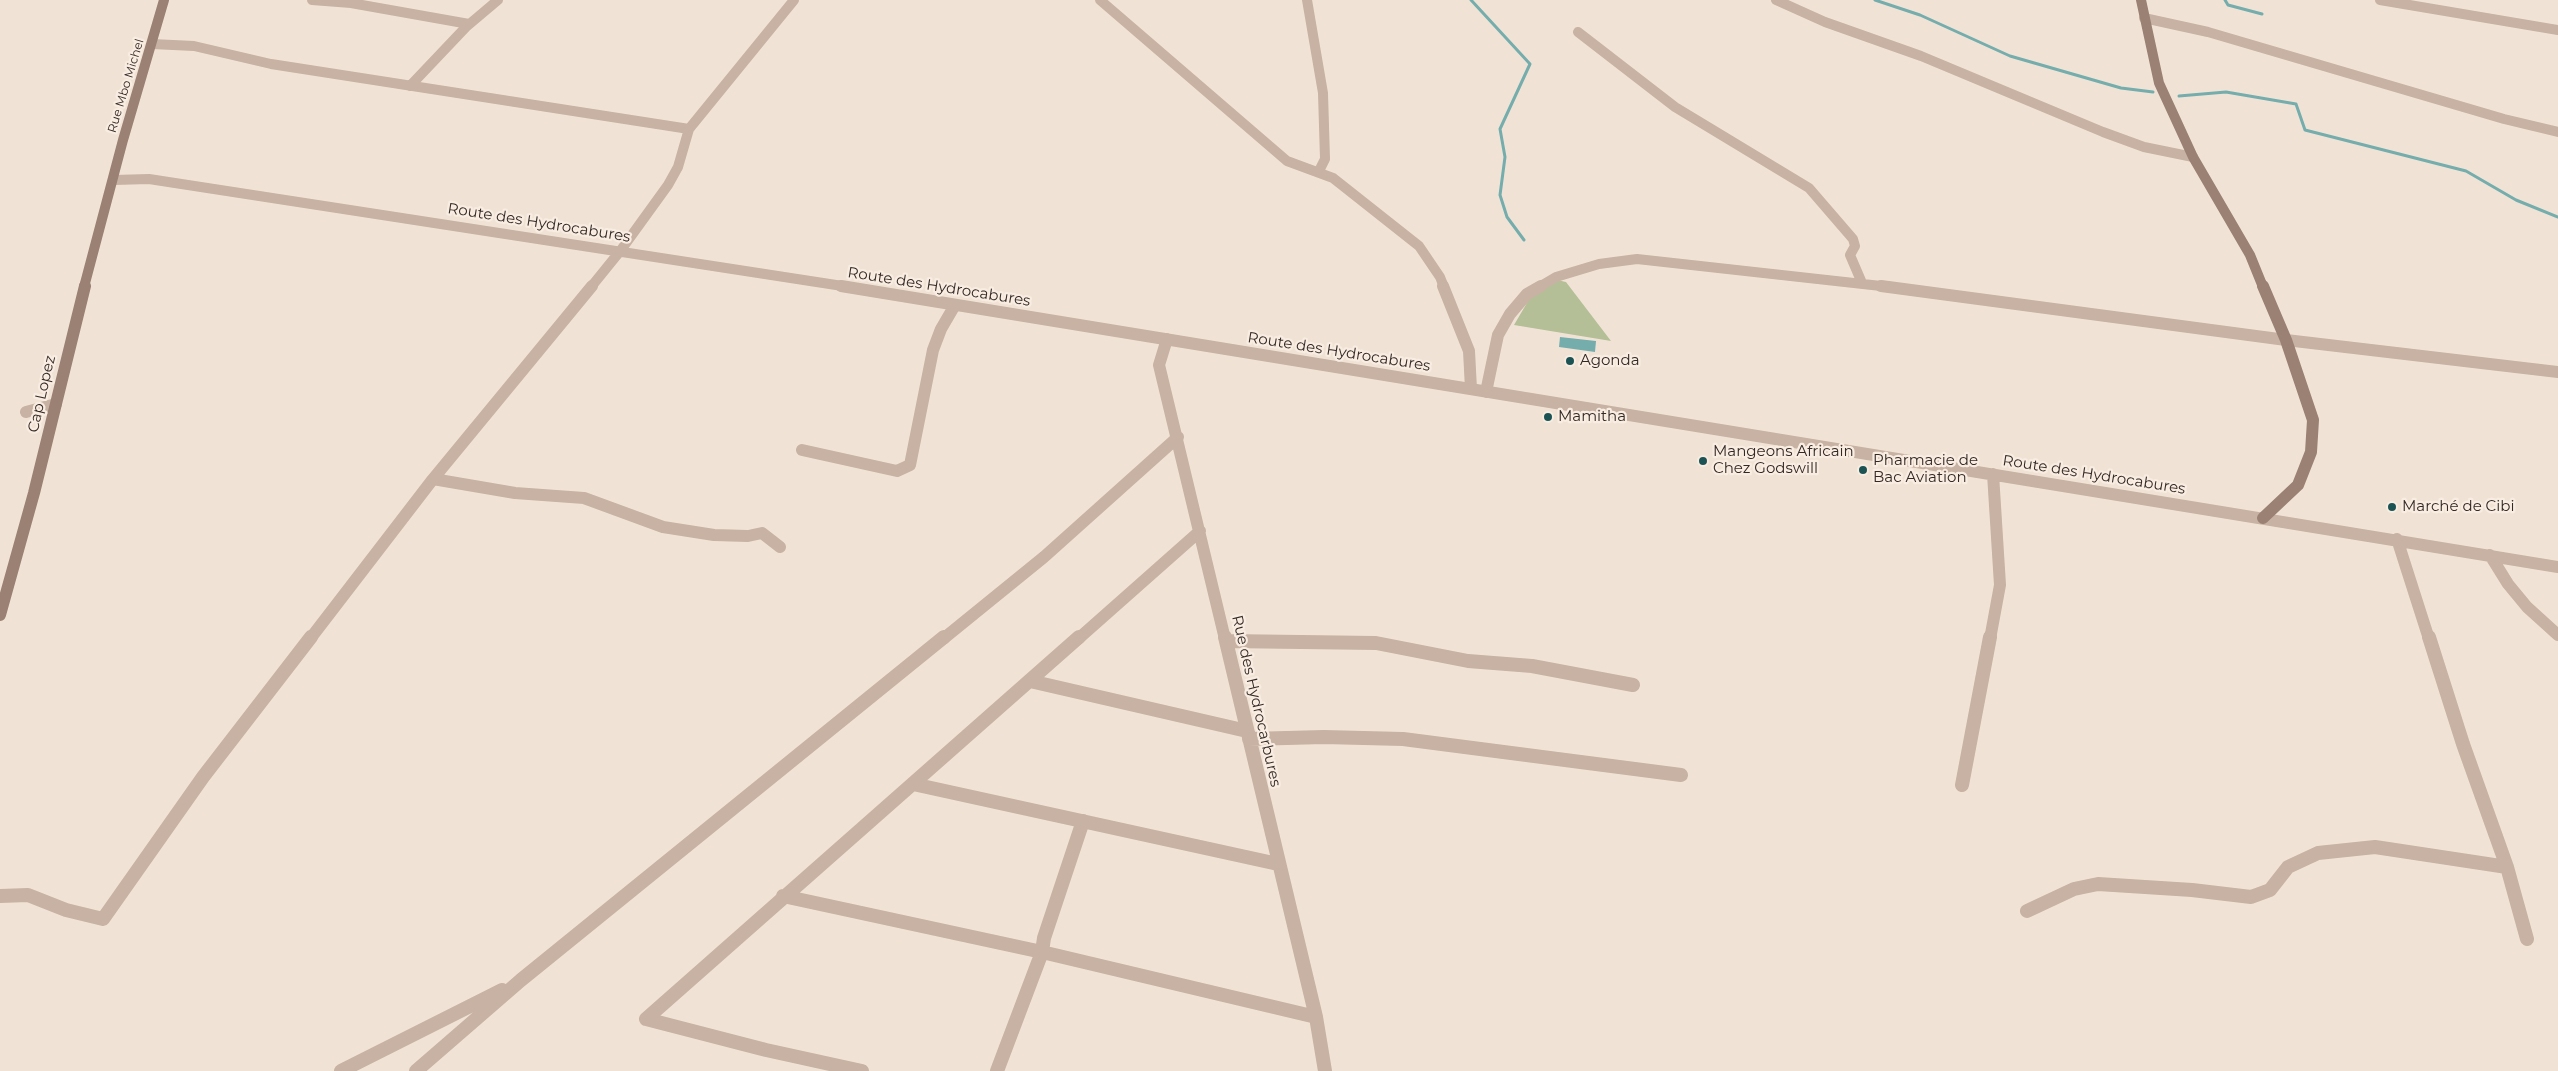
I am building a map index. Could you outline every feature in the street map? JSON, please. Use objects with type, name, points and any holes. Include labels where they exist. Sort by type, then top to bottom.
[{"type":"street","name":"Rue Mbo Michel","points":[[114,180],[164,0]]},
{"type":"street","points":[[312,0],[351,3],[469,24]]},
{"type":"street","points":[[410,86],[469,24],[498,0]]},
{"type":"street","points":[[0,896],[28,895],[66,910],[103,919],[202,777],[433,479],[621,250],[668,185],[678,167],[688,129],[794,0]]},
{"type":"street","points":[[1100,0],[1286,161],[1333,178],[1419,246],[1440,277],[1469,351],[1472,390]]},
{"type":"street","points":[[1307,0],[1324,92],[1325,159],[1318,171]]},
{"type":"street","points":[[1776,0],[1825,22],[1921,56],[2104,132],[2144,147],[2193,157]]},
{"type":"street","points":[[2141,0],[2159,83],[2193,157],[2250,255],[2286,340],[2313,420],[2311,452],[2298,485],[2263,518]]},
{"type":"street","points":[[2380,0],[2558,30]]},
{"type":"street","points":[[2144,18],[2208,32],[2504,119],[2558,132]]},
{"type":"street","points":[[1578,32],[1675,107],[1747,149],[1814,193],[1853,239],[1855,246],[1850,255],[1862,283]]},
{"type":"street","points":[[152,44],[194,46],[270,64],[688,129]]},
{"type":"street","name":"Route des Hydrocabures","points":[[114,180],[149,179],[621,250],[1408,377],[1472,390],[2397,539],[2558,567]]},
{"type":"street","name":"Cap Lopez","points":[[0,615],[114,180]]},
{"type":"street","points":[[1486,392],[1498,335],[1510,314],[1527,294],[1556,277],[1599,264],[1637,259],[1862,283],[2286,340],[2558,372]]},
{"type":"street","points":[[802,450],[898,471],[910,465],[933,350],[941,329],[955,304]]},
{"type":"street","name":"Rue des Hydrocarbures","points":[[1167,339],[1159,365],[1178,437],[1278,864],[1316,1017],[1325,1071]]},
{"type":"street","points":[[26,412],[56,404]]},
{"type":"street","points":[[416,1071],[521,980],[1044,556],[1178,437]]},
{"type":"street","points":[[1962,785],[2000,585],[1993,474]]},
{"type":"street","points":[[433,479],[514,493],[584,498],[663,527],[714,535],[748,536],[762,533],[780,547]]},
{"type":"street","points":[[862,1071],[766,1050],[646,1019],[783,896],[1200,531]]},
{"type":"street","points":[[2397,539],[2463,744],[2507,867],[2527,939]]},
{"type":"street","points":[[2490,555],[2518,595],[2558,636]]},
{"type":"street","points":[[1226,641],[1376,643],[1468,661],[1532,666],[1634,684]]},
{"type":"street","points":[[1030,681],[1248,735],[1403,739],[1681,775]]},
{"type":"street","points":[[913,784],[1278,864]]},
{"type":"street","points":[[997,1071],[1042,952],[1044,938],[1083,821]]},
{"type":"street","points":[[2027,911],[2074,889],[2098,884],[2192,890],[2251,897],[2270,890],[2288,867],[2318,853],[2366,848],[2388,848],[2507,867]]},
{"type":"street","points":[[783,896],[1042,952],[1316,1017]]},
{"type":"street","points":[[341,1071],[521,980]]},
{"type":"green space","points":[[1557,280],[1566,282],[1611,341],[1514,325],[1531,296]]},
{"type":"water","points":[[1560,337],[1596,341],[1595,352],[1559,347]]},
{"type":"waterway","points":[[1471,0],[1530,64],[1500,129],[1505,157],[1500,195],[1507,217],[1524,240]]},
{"type":"waterway","points":[[1875,0],[1920,15],[2010,56],[2121,88],[2153,92]]},
{"type":"waterway","points":[[2225,0],[2228,5],[2262,14]]},
{"type":"waterway","points":[[2179,96],[2226,92],[2296,104],[2305,130],[2466,171],[2516,200],[2558,217]]},
{"type":"place","name":"Agonda","points":[[1570,361]]},
{"type":"place","name":"Mamitha","points":[[1548,417]]},
{"type":"place","name":"Mangeons Africain Chez Godswill","points":[[1703,461]]},
{"type":"place","name":"Pharmacie de Bac Aviation","points":[[1863,470]]},
{"type":"place","name":"Marché de Cibi","points":[[2392,507]]}]
